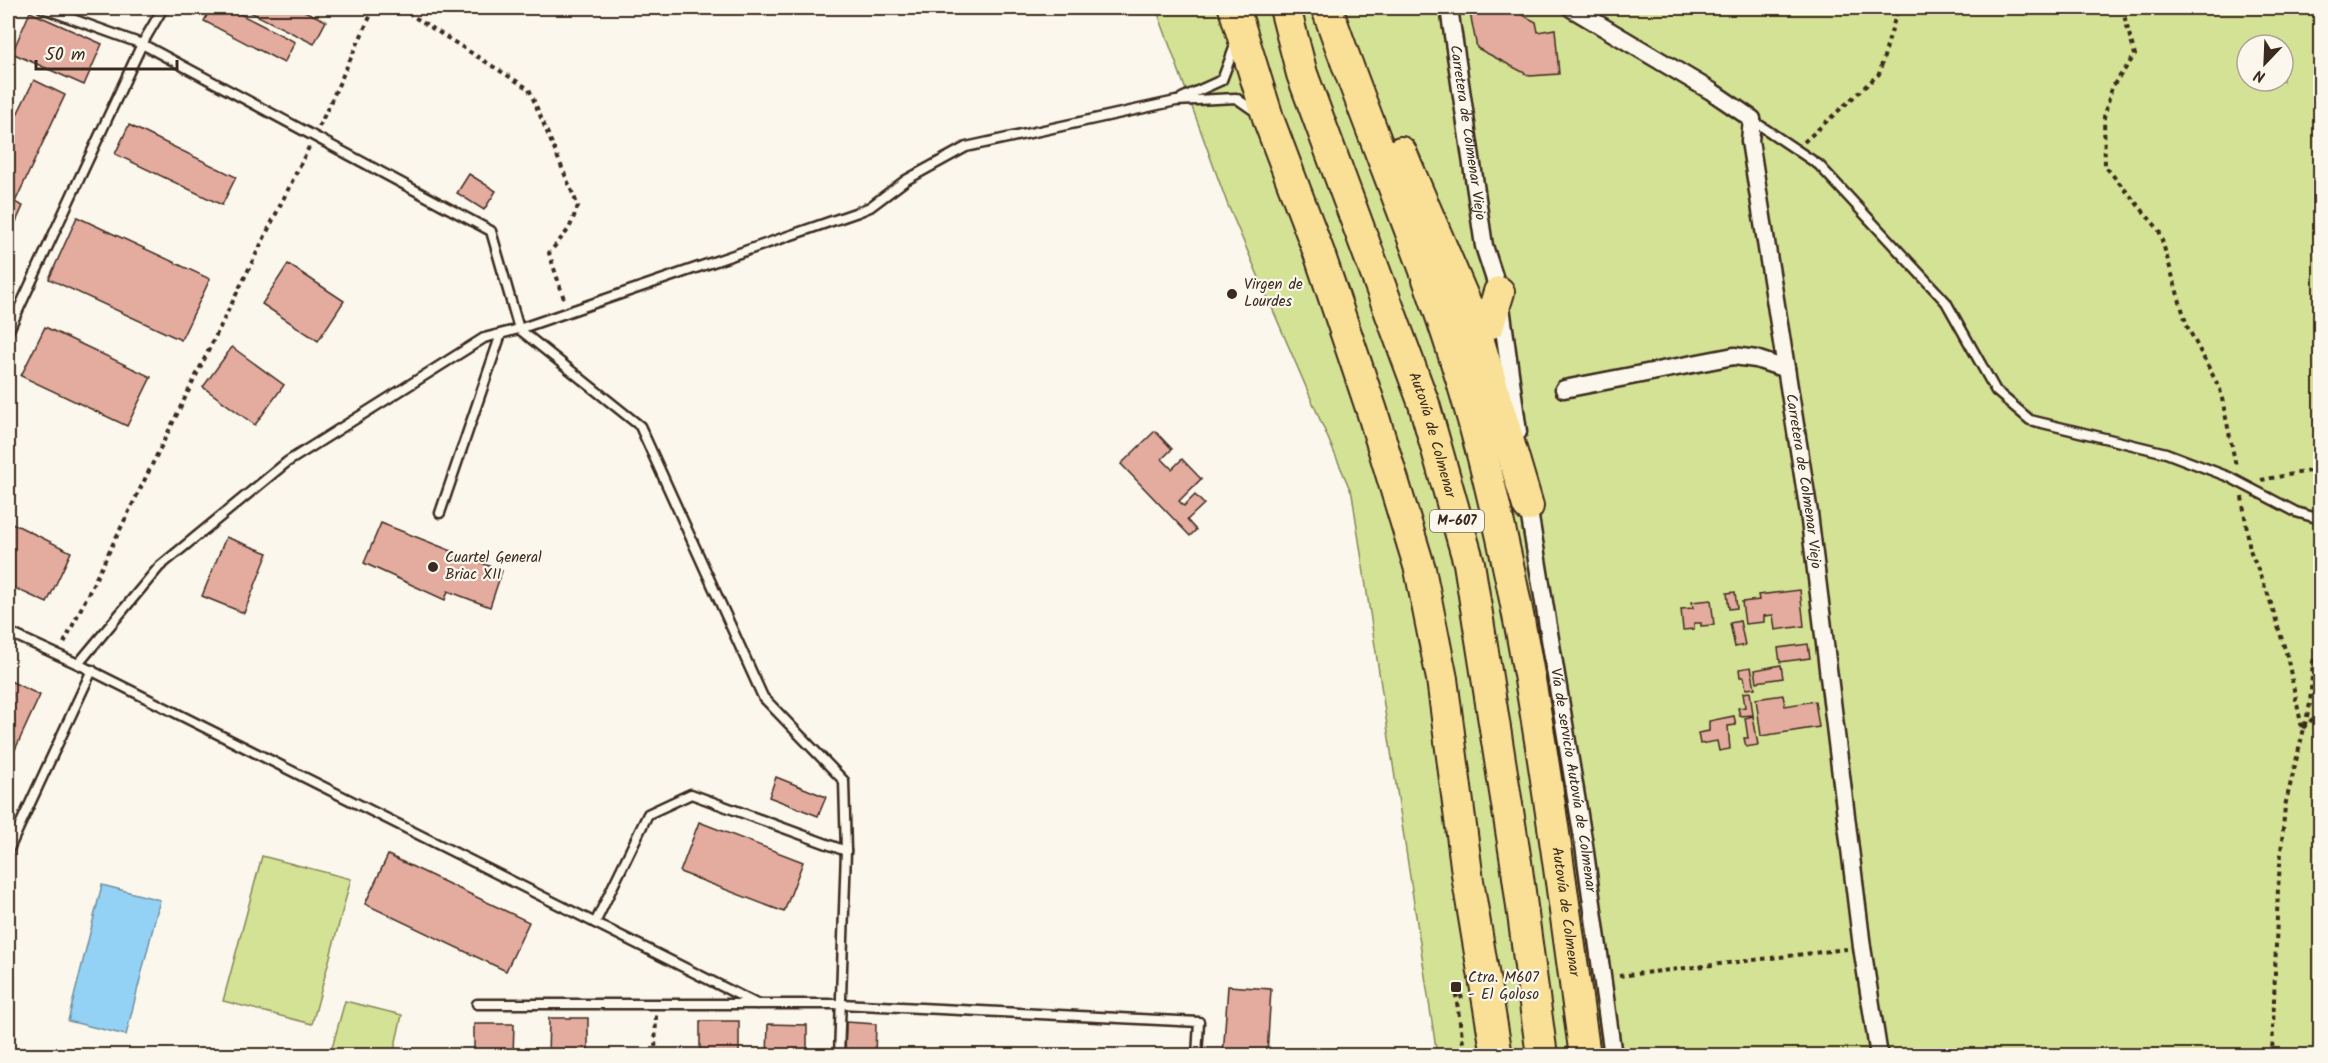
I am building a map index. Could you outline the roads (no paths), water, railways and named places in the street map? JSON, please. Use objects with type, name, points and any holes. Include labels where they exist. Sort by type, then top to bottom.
[{"type":"highway","name":"Autovía de Colmenar","points":[[1285,8],[1302,74],[1424,404],[1469,563],[1516,862],[1542,1056]]},
{"type":"highway","name":"Autovía de Colmenar","points":[[1327,8],[1359,101],[1397,192],[1465,391],[1512,577],[1557,854],[1585,1056]]},
{"type":"highway","points":[[1327,8],[1411,171],[1472,318],[1528,506]]},
{"type":"highway","points":[[1237,19],[1269,121],[1326,275],[1420,568],[1442,680],[1468,881],[1497,1056]]},
{"type":"highway","points":[[1472,318],[1484,325],[1489,324],[1499,292]]},
{"type":"street","name":"Carretera de Colmenar Viejo","points":[[1449,8],[1484,246],[1499,292],[1528,506]]},
{"type":"street","points":[[1570,8],[1711,91],[1752,119]]},
{"type":"street","name":"Carretera de Colmenar Viejo","points":[[1752,119],[1750,141],[1809,513],[1862,947],[1879,1056]]},
{"type":"street","points":[[1564,389],[1734,356],[1756,359],[1786,369]]},
{"type":"street","name":"Vía de servicio Autovía de Colmenar","points":[[1528,506],[1584,844],[1600,978],[1613,1056]]},
{"type":"lane","points":[[42,8],[142,44],[491,231],[519,329],[640,426],[763,697],[844,781],[846,851],[839,1056]]},
{"type":"lane","points":[[8,332],[142,44],[163,8]]},
{"type":"lane","points":[[1176,101],[1222,80],[1237,19]]},
{"type":"lane","points":[[78,664],[159,567],[287,462],[484,338],[519,329],[870,207],[906,180],[966,147],[1176,101],[1236,98],[1269,121]]},
{"type":"lane","points":[[1752,119],[1819,165],[1946,302],[1996,392],[2030,420],[2166,453],[2240,482],[2295,512],[2320,519]]},
{"type":"lane","points":[[440,513],[501,334]]},
{"type":"lane","points":[[8,632],[92,670],[757,1004]]},
{"type":"lane","points":[[8,851],[92,670]]},
{"type":"lane","points":[[595,923],[648,814],[691,794],[846,851]]},
{"type":"lane","points":[[477,1004],[841,1004],[1198,1022],[1197,1056]]},
{"type":"water","points":[[102,885],[160,900],[126,1035],[68,1021]]},
{"type":"place","name":"Virgen de Lourdes","points":[[1232,294]]},
{"type":"place","name":"Cuartel General Briac XII","points":[[433,567]]},
{"type":"place","name":"Ctra. M607 - El Goloso","points":[[1456,987]]}]
